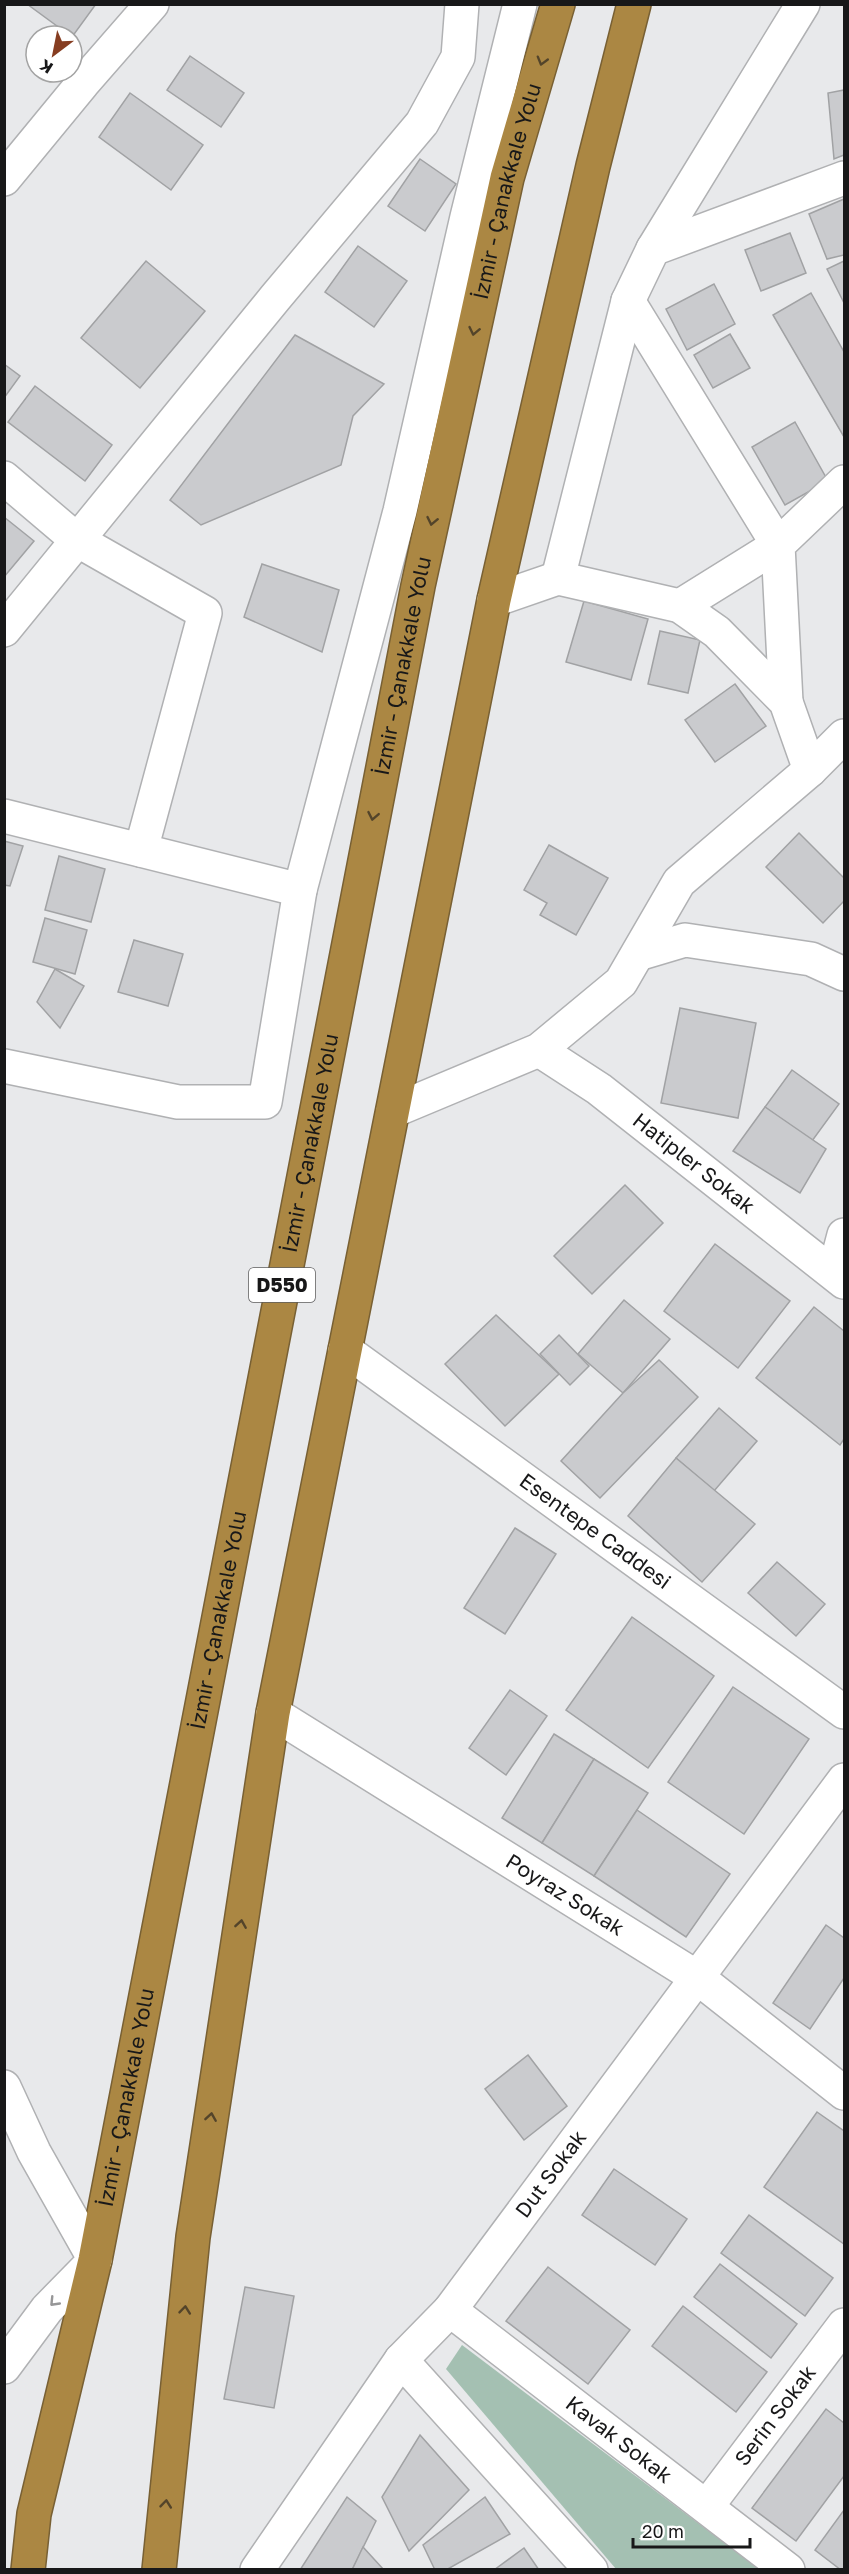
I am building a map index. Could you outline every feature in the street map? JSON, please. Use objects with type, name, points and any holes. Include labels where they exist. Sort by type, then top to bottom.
[{"type":"highway","name":"İzmir - Çanakkale Yolu","points":[[28,2570],[34,2514],[95,2260],[418,586],[507,178],[558,4]]},
{"type":"highway","points":[[159,2570],[193,2237],[273,1713],[494,600],[590,177],[634,4]]},
{"type":"street","points":[[4,179],[152,4]]},
{"type":"street","points":[[4,630],[267,306],[422,123],[458,57],[462,4]]},
{"type":"street","points":[[4,1066],[178,1102],[266,1102],[300,890],[400,512],[467,217],[520,4]]},
{"type":"street","points":[[558,578],[628,301],[653,249],[803,4]]},
{"type":"street","points":[[653,249],[844,178]]},
{"type":"street","points":[[628,301],[778,545],[786,702],[810,770]]},
{"type":"street","points":[[4,478],[78,540],[205,613],[141,850]]},
{"type":"street","points":[[680,606],[778,545],[844,482]]},
{"type":"street","points":[[494,600],[558,578],[680,606],[717,632],[786,702]]},
{"type":"street","points":[[393,1112],[539,1050],[621,982],[679,882],[810,770],[844,736]]},
{"type":"street","points":[[4,816],[300,890]]},
{"type":"street","points":[[638,954],[685,940],[811,959],[844,974]]},
{"type":"street","name":"Hatipler Sokak","points":[[539,1050],[599,1089],[839,1278]]},
{"type":"street","points":[[839,1278],[844,1235]]},
{"type":"street","name":"Esentepe Caddesi","points":[[345,1350],[844,1708]]},
{"type":"street","name":"Poyraz Sokak","points":[[273,1713],[698,1978],[844,2092]]},
{"type":"street","name":"Dut Sokak","points":[[257,2570],[401,2360],[450,2310],[844,1780]]},
{"type":"street","points":[[4,2087],[34,2151],[95,2260],[47,2309],[4,2367]]},
{"type":"street","name":"Kavak Sokak","points":[[450,2310],[708,2505],[788,2570]]},
{"type":"street","name":"Serin Sokak","points":[[708,2505],[844,2325]]},
{"type":"street","points":[[401,2360],[591,2570]]},
{"type":"green space","points":[[462,2345],[759,2569],[616,2569],[446,2369]]},
{"type":"building","points":[[27,4],[96,4],[81,24],[54,24]]},
{"type":"building","points":[[190,56],[244,93],[221,127],[167,90]]},
{"type":"building","points":[[844,90],[844,155],[834,159],[828,93]]},
{"type":"building","points":[[130,93],[203,145],[171,190],[99,137]]},
{"type":"building","points":[[420,159],[456,184],[425,231],[388,206]]},
{"type":"building","points":[[844,199],[844,255],[827,259],[809,214]]},
{"type":"building","points":[[790,233],[806,273],[761,291],[745,250]]},
{"type":"building","points":[[358,246],[407,281],[374,327],[325,292]]},
{"type":"building","points":[[146,261],[205,311],[140,388],[81,338]]},
{"type":"building","points":[[844,261],[844,303],[827,269]]},
{"type":"building","points":[[714,284],[735,324],[687,350],[666,309]]},
{"type":"building","points":[[811,293],[844,352],[844,437],[773,315]]},
{"type":"building","points":[[730,334],[750,368],[713,388],[694,355]]},
{"type":"building","points":[[295,335],[384,384],[353,416],[341,465],[201,525],[170,500]]},
{"type":"building","points":[[4,364],[20,376],[4,398]]},
{"type":"building","points":[[35,386],[112,445],[85,481],[8,422]]},
{"type":"building","points":[[795,422],[828,481],[785,505],[752,447]]},
{"type":"building","points":[[4,517],[34,541],[4,577]]},
{"type":"building","points":[[262,564],[339,590],[322,652],[244,617]]},
{"type":"building","points":[[584,601],[648,619],[631,680],[566,662]]},
{"type":"building","points":[[660,631],[700,640],[688,693],[648,684]]},
{"type":"building","points":[[735,684],[766,726],[715,762],[685,720]]},
{"type":"building","points":[[799,833],[844,878],[844,901],[823,923],[766,867]]},
{"type":"building","points":[[4,841],[23,846],[10,886],[4,885]]},
{"type":"building","points":[[549,845],[608,878],[576,935],[540,915],[547,903],[524,890]]},
{"type":"building","points":[[59,856],[105,869],[91,922],[45,910]]},
{"type":"building","points":[[45,918],[87,930],[75,974],[33,962]]},
{"type":"building","points":[[134,940],[183,954],[168,1006],[118,992]]},
{"type":"building","points":[[55,969],[84,986],[60,1028],[37,1002]]},
{"type":"building","points":[[680,1008],[756,1023],[738,1118],[661,1103]]},
{"type":"building","points":[[792,1070],[839,1104],[812,1141],[765,1107]]},
{"type":"building","points":[[765,1107],[826,1149],[800,1193],[733,1151]]},
{"type":"building","points":[[625,1185],[663,1223],[592,1294],[554,1256]]},
{"type":"building","points":[[715,1244],[790,1301],[738,1368],[664,1311]]},
{"type":"building","points":[[624,1300],[670,1339],[623,1393],[578,1354]]},
{"type":"building","points":[[814,1307],[844,1331],[844,1439],[840,1445],[756,1378]]},
{"type":"building","points":[[496,1315],[559,1374],[505,1426],[445,1364]]},
{"type":"building","points":[[559,1335],[589,1366],[570,1385],[540,1354]]},
{"type":"building","points":[[659,1360],[698,1397],[600,1498],[561,1461],[623,1393]]},
{"type":"building","points":[[719,1408],[757,1441],[714,1491],[676,1458]]},
{"type":"building","points":[[676,1458],[755,1524],[702,1582],[628,1516]]},
{"type":"building","points":[[515,1528],[556,1554],[505,1634],[464,1608]]},
{"type":"building","points":[[777,1562],[825,1604],[796,1636],[748,1593]]},
{"type":"building","points":[[632,1617],[714,1676],[648,1768],[566,1710]]},
{"type":"building","points":[[733,1687],[809,1739],[744,1834],[668,1782]]},
{"type":"building","points":[[510,1690],[547,1716],[506,1775],[469,1748]]},
{"type":"building","points":[[554,1734],[594,1759],[542,1843],[502,1818]]},
{"type":"building","points":[[594,1759],[648,1793],[594,1876],[542,1843]]},
{"type":"building","points":[[637,1810],[730,1874],[686,1937],[594,1876]]},
{"type":"building","points":[[826,1925],[844,1938],[844,1978],[810,2029],[773,2003]]},
{"type":"building","points":[[528,2055],[567,2106],[524,2140],[485,2089]]},
{"type":"building","points":[[817,2112],[844,2131],[844,2244],[764,2187]]},
{"type":"building","points":[[614,2169],[687,2219],[655,2265],[582,2215]]},
{"type":"building","points":[[749,2215],[833,2278],[805,2316],[721,2253]]},
{"type":"building","points":[[720,2264],[797,2324],[771,2358],[694,2297]]},
{"type":"building","points":[[548,2267],[630,2330],[588,2384],[506,2321]]},
{"type":"building","points":[[245,2287],[294,2296],[274,2408],[224,2399]]},
{"type":"building","points":[[683,2306],[767,2372],[736,2412],[652,2346]]},
{"type":"building","points":[[826,2409],[844,2423],[844,2476],[796,2541],[752,2508]]},
{"type":"building","points":[[420,2435],[469,2490],[409,2551],[382,2497]]},
{"type":"building","points":[[347,2497],[376,2521],[352,2570],[300,2570]]},
{"type":"building","points":[[485,2497],[510,2534],[446,2570],[435,2570],[423,2545]]},
{"type":"building","points":[[844,2510],[844,2570],[841,2570],[815,2550]]},
{"type":"building","points":[[363,2547],[384,2570],[352,2570]]},
{"type":"building","points":[[524,2548],[539,2570],[494,2570]]}]
